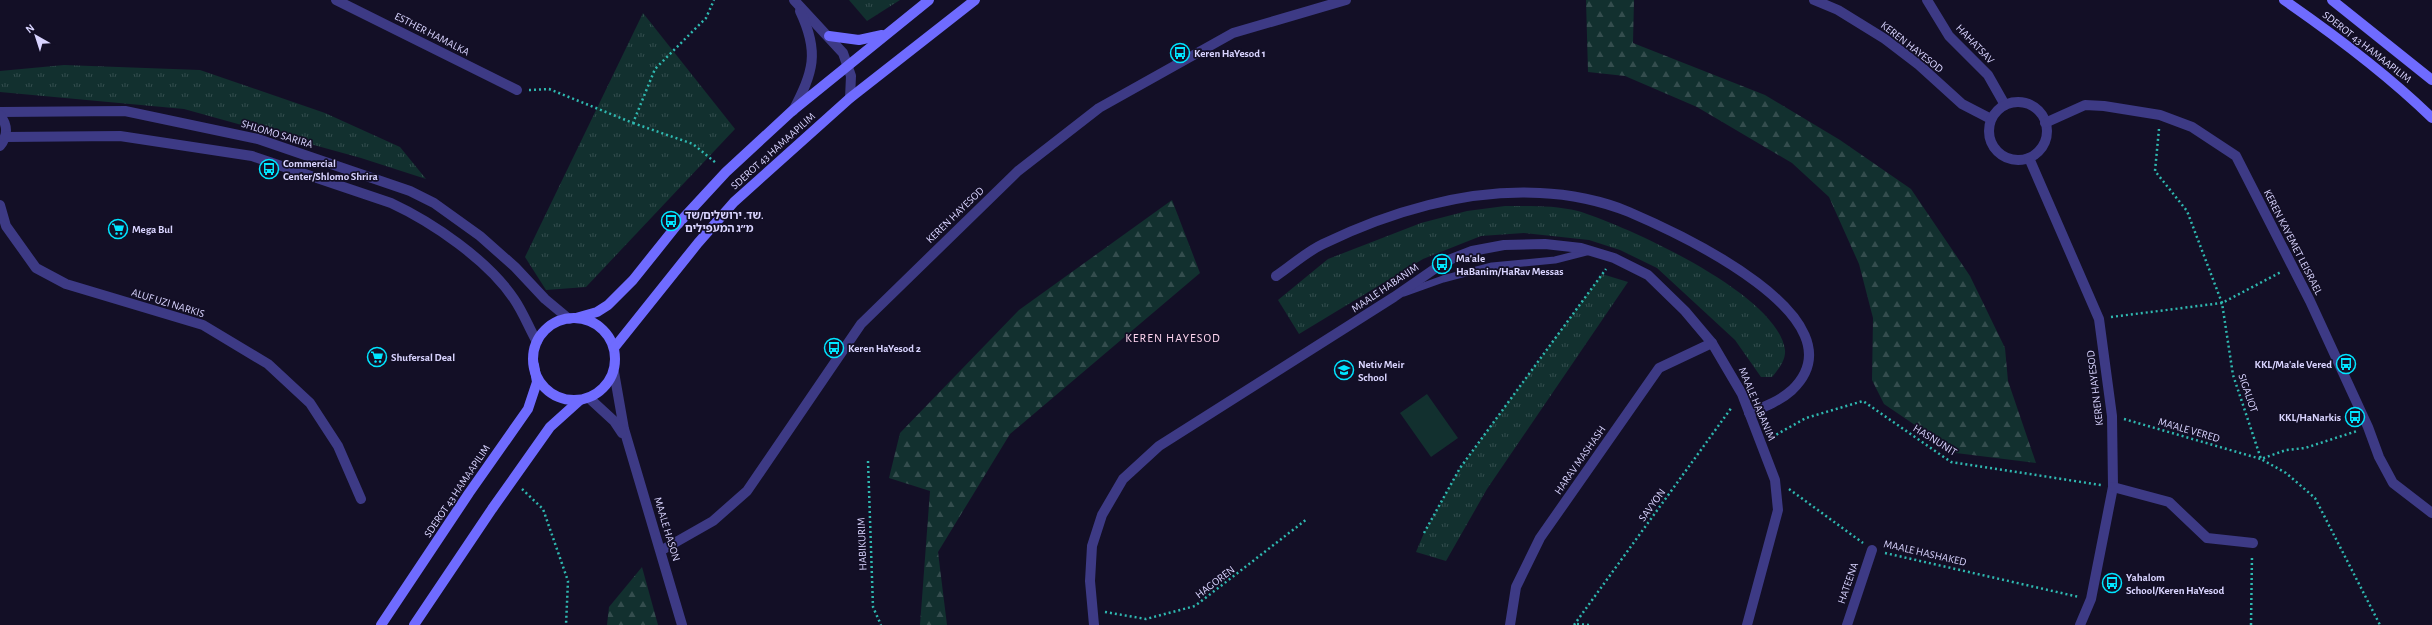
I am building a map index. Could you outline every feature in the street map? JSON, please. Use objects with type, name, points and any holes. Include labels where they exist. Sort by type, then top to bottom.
[{"type":"main road","name":"SDEROT 43 HAMAAPILIM","points":[[573,318],[597,312],[608,305],[633,280],[677,225],[726,172],[792,112],[884,35],[929,0]]},
{"type":"main road","name":"SDEROT 43 HAMAAPILIM","points":[[614,348],[698,243],[734,202],[850,98],[975,0]]},
{"type":"main road","name":"SDEROT 43 HAMAAPILIM","points":[[2284,0],[2340,40],[2408,95],[2432,118]]},
{"type":"main road","name":"SDEROT 43 HAMAAPILIM","points":[[2332,0],[2432,80]]},
{"type":"main road","points":[[829,36],[859,40],[884,35]]},
{"type":"main road","points":[[414,625],[512,480],[550,427],[584,399],[600,392],[608,383],[614,372],[616,360],[614,348],[604,330],[586,320],[573,318],[550,326],[537,342],[534,365],[537,378],[550,392],[567,400],[584,399]]},
{"type":"main road","name":"SDEROT 43 HAMAAPILIM","points":[[382,625],[469,493],[528,409],[537,382],[534,365]]},
{"type":"street","name":"ESTHER HAMALKA","points":[[336,0],[516,90]]},
{"type":"street","name":"KEREN HAYESOD","points":[[662,550],[713,521],[747,491],[861,324],[1018,171],[1099,108],[1233,33],[1346,0]]},
{"type":"street","name":"KEREN HAYESOD","points":[[1814,0],[1838,10],[1885,39],[1919,65],[1962,104],[1991,119]]},
{"type":"street","name":"HAHATSAV","points":[[1927,0],[1949,36],[1988,75],[2005,105]]},
{"type":"street","points":[[795,2],[829,36],[849,64],[851,76],[850,98]]},
{"type":"street","points":[[792,112],[806,85],[813,47],[809,30],[795,2]]},
{"type":"street","points":[[2015,103],[2034,108],[2045,123],[2045,140],[2042,147],[2029,158],[2020,160],[2010,159],[2001,155],[1994,148],[1990,139],[1991,119],[2005,105],[2015,103]]},
{"type":"street","name":"KEREN KAYEMET LEISRAEL","points":[[2045,123],[2085,105],[2104,106],[2160,116],[2192,127],[2236,156],[2291,267],[2310,301],[2368,427],[2379,457],[2393,483],[2432,513]]},
{"type":"street","name":"SHLOMO SARIRA","points":[[0,114],[125,111],[258,139],[410,192],[434,203],[480,236],[515,267],[545,299],[573,318]]},
{"type":"street","points":[[0,114],[5,124],[2,142],[120,136],[252,156],[391,203],[412,213],[467,252],[490,271],[514,298],[537,342]]},
{"type":"street","name":"KEREN HAYESOD","points":[[2029,158],[2099,319],[2112,416],[2113,487],[2091,599],[2080,625]]},
{"type":"street","points":[[1276,276],[1321,245],[1400,214],[1448,200],[1499,193],[1541,193],[1602,204],[1628,212],[1706,250],[1743,274],[1784,304],[1797,320],[1807,340],[1809,355],[1806,372],[1793,389],[1780,399],[1750,413]]},
{"type":"street","name":"ALUF UZI NARKIS","points":[[0,205],[6,226],[36,268],[66,284],[203,325],[268,364],[310,403],[338,446],[361,499]]},
{"type":"street","name":"MAALE HABANIM","points":[[1094,625],[1090,581],[1092,546],[1102,515],[1123,479],[1159,446],[1394,297],[1446,261],[1472,251],[1504,245],[1545,244],[1590,251],[1614,258],[1648,275],[1685,311],[1712,343],[1742,394],[1776,480],[1778,510],[1747,625]]},
{"type":"street","name":"HARAV MASHASH","points":[[1510,625],[1516,587],[1540,538],[1659,368],[1712,343]]},
{"type":"street","name":"MAALE HASON","points":[[614,372],[620,412],[627,440],[662,550],[682,625]]},
{"type":"street","name":"MAALE HASON","points":[[584,399],[614,421],[627,440]]},
{"type":"street","points":[[2113,487],[2169,502],[2206,538],[2253,543]]},
{"type":"street","name":"HATEENA","points":[[1847,625],[1872,550]]},
{"type":"lane","points":[[1394,297],[1473,270],[1492,266],[1555,260],[1590,251]]},
{"type":"path","points":[[633,123],[655,68],[706,18],[714,0]]},
{"type":"path","points":[[516,90],[549,89],[633,123],[692,144],[726,172]]},
{"type":"path","name":"SIGALIOT","points":[[2160,116],[2155,171],[2187,211],[2222,303],[2233,375],[2261,460]]},
{"type":"path","points":[[1424,533],[1460,468],[1614,258]]},
{"type":"path","points":[[2099,319],[2222,303],[2291,267]]},
{"type":"path","name":"SAVYON","points":[[1575,624],[1742,394]]},
{"type":"path","name":"HASNUNIT","points":[[1761,443],[1806,418],[1863,401],[1950,462],[2113,487]]},
{"type":"path","name":"MA'ALE VERED","points":[[2112,416],[2261,460]]},
{"type":"path","points":[[2261,460],[2286,450],[2305,448],[2368,427]]},
{"type":"path","points":[[2261,460],[2286,473],[2315,498],[2380,625]]},
{"type":"path","name":"HABIKURIM","points":[[868,461],[872,607],[881,625]]},
{"type":"path","points":[[512,480],[543,509],[568,581],[566,625]]},
{"type":"path","name":"MAALE HASHAKED","points":[[1776,480],[1872,550],[2091,599]]},
{"type":"path","name":"HAGOREN","points":[[1093,610],[1146,619],[1195,606],[1307,519]]},
{"type":"path","points":[[2251,625],[2253,543]]},
{"type":"path","points":[[1575,624],[1590,625]]},
{"type":"green space","points":[[849,0],[900,0],[867,21]]},
{"type":"green space","points":[[1586,0],[1634,0],[1633,43],[1765,95],[1840,140],[1911,189],[1970,276],[2005,348],[2008,381],[2036,463],[1956,453],[1884,404],[1872,380],[1873,318],[1859,264],[1829,197],[1792,163],[1697,107],[1625,76],[1588,72]]},
{"type":"green space","points":[[643,13],[735,129],[586,287],[546,290],[525,257]]},
{"type":"green space","points":[[64,65],[200,70],[325,113],[400,147],[426,179],[361,158],[184,109],[0,92],[0,71]]},
{"type":"green space","points":[[1172,200],[1200,273],[1010,434],[938,552],[947,625],[920,625],[930,491],[889,478],[900,433],[1019,310]]},
{"type":"green space","points":[[1505,206],[1551,207],[1578,211],[1630,231],[1697,265],[1729,285],[1757,307],[1776,329],[1785,350],[1781,365],[1772,377],[1761,377],[1735,340],[1657,268],[1620,250],[1589,240],[1524,233],[1481,236],[1423,259],[1299,334],[1278,300],[1328,259],[1421,223],[1467,211]]},
{"type":"green space","points":[[1602,274],[1628,282],[1487,489],[1446,561],[1416,552],[1424,533],[1460,468]]},
{"type":"green space","points":[[1427,394],[1458,438],[1431,457],[1400,413]]},
{"type":"green space","points":[[642,567],[658,625],[607,625],[609,607]]},
{"type":"place","name":"Keren HaYesod 1","points":[[1180,53]]},
{"type":"place","name":"Commercial Center/Shlomo Shrira","points":[[269,169]]},
{"type":"place","name":"שד. ירושלים/שד. מ״ג המעפילים","points":[[671,221]]},
{"type":"place","name":"Mega Bul","points":[[118,229]]},
{"type":"place","name":"Ma'ale HaBanim/HaRav Messas","points":[[1442,264]]},
{"type":"place","name":"Keren HaYesod 2","points":[[834,348]]},
{"type":"place","name":"Shufersal Deal","points":[[377,357]]},
{"type":"place","name":"KKL/Ma'ale Vered","points":[[2346,364]]},
{"type":"place","name":"Netiv Meir School","points":[[1344,370]]},
{"type":"place","name":"KKL/HaNarkis","points":[[2355,417]]},
{"type":"place","name":"Yahalom School/Keren HaYesod","points":[[2112,583]]},
{"type":"district","name":"KEREN HAYESOD","points":[[1173,338]]}]
